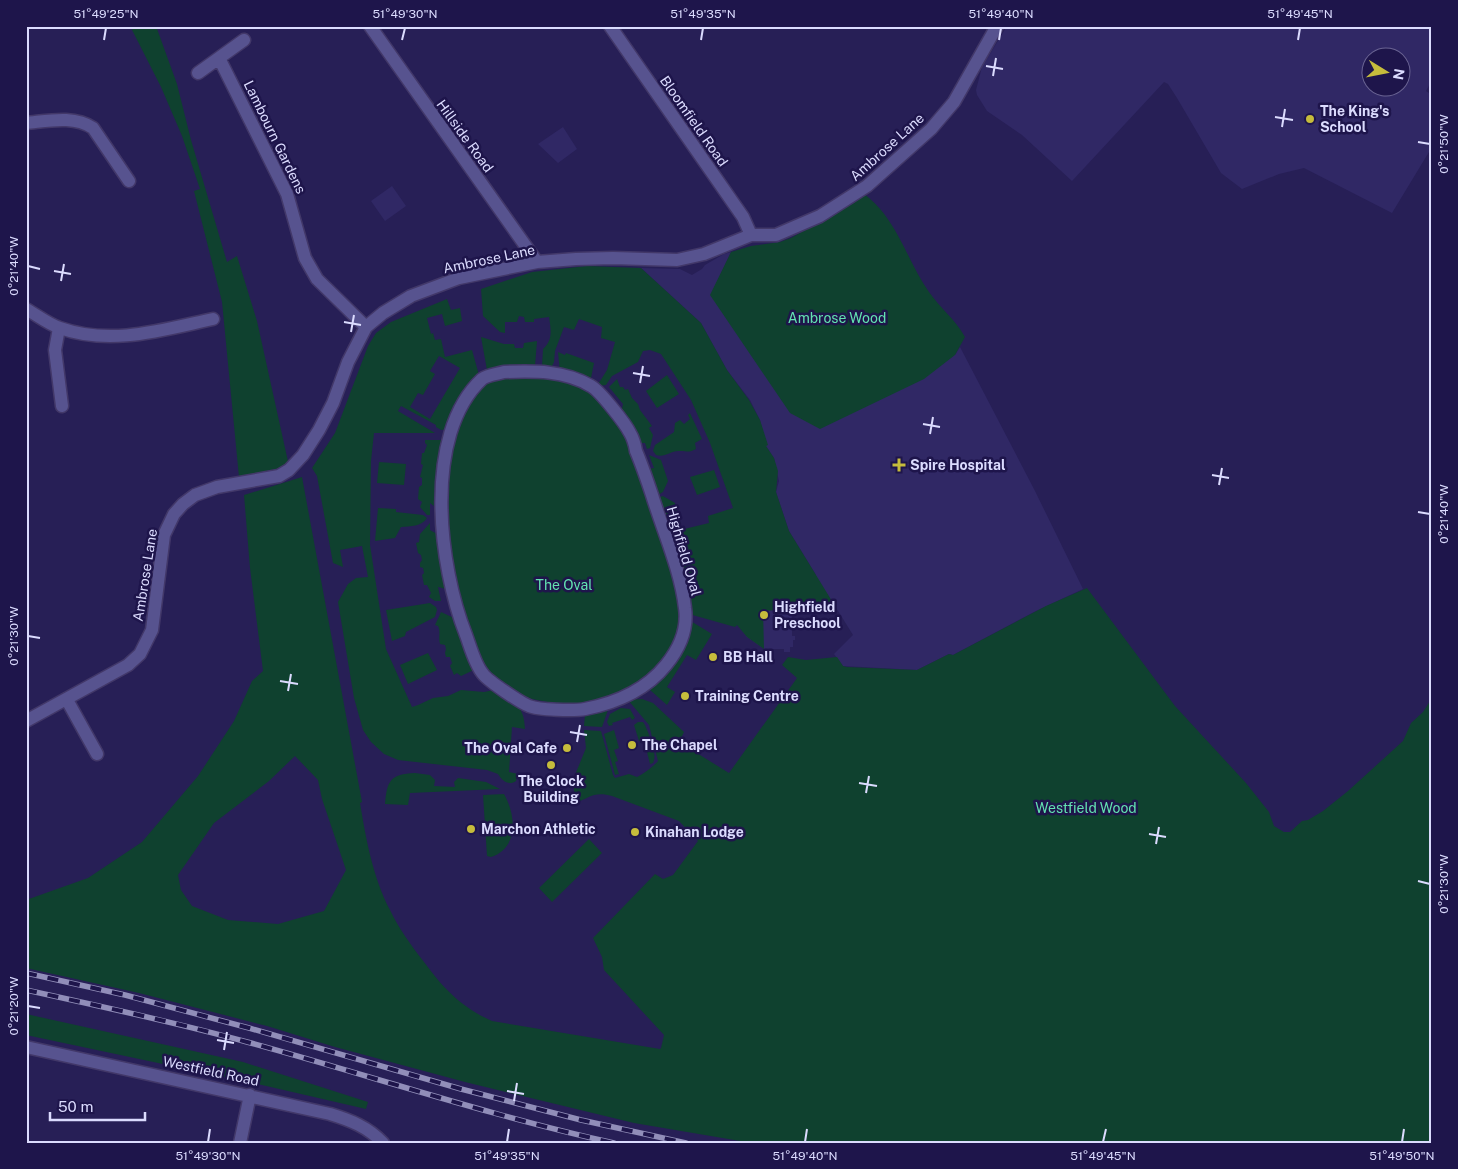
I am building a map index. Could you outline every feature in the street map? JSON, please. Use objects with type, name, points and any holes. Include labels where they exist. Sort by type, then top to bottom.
[{"type":"street","name":"Hillside Road","points":[[370,26],[537,262]]},
{"type":"street","name":"Bloomfield Road","points":[[610,26],[743,217],[751,235]]},
{"type":"street","name":"Ambrose Lane","points":[[26,721],[128,665],[140,654],[149,637],[154,620],[164,535],[174,514],[195,495],[216,487],[279,476],[289,470],[303,455],[319,430],[333,403],[348,362],[366,327],[382,313],[410,296],[454,279],[537,262],[613,258],[677,260],[704,254],[751,235],[776,235],[820,216],[867,186],[931,129],[954,102],[997,26]]},
{"type":"street","points":[[198,73],[244,40]]},
{"type":"street","name":"Lambourn Gardens","points":[[219,58],[287,194],[305,258],[317,280],[366,327]]},
{"type":"street","points":[[26,123],[77,120],[86,123],[93,128],[129,182]]},
{"type":"street","points":[[26,309],[58,328],[105,337],[129,336],[213,319]]},
{"type":"street","points":[[58,328],[55,350],[62,406]]},
{"type":"street","name":"Highfield Oval","points":[[504,372],[550,372],[593,387],[613,410],[630,433],[675,567],[686,610],[685,616],[684,631],[679,645],[667,663],[637,691],[621,698],[578,710],[530,707],[483,674],[461,624],[450,582],[443,539],[442,490],[445,452],[455,420],[467,398],[483,377],[504,372]]},
{"type":"street","points":[[67,700],[97,754]]},
{"type":"street","name":"Westfield Road","points":[[26,1047],[306,1107],[342,1118],[365,1128],[383,1143]]},
{"type":"street","points":[[240,1143],[250,1095]]},
{"type":"shaded area","name":"The King's School","points":[[1007,26],[1432,26],[1432,80],[1426,91],[1432,95],[1432,147],[1392,213],[1304,168],[1279,174],[1242,189],[1221,173],[1177,98],[1168,84],[1164,82],[1072,181],[1022,135],[987,111],[976,90],[982,67]]},
{"type":"shaded area","points":[[563,127],[577,149],[558,163],[538,144]]},
{"type":"shaded area","points":[[392,186],[406,206],[385,221],[371,201]]},
{"type":"shaded area","name":"Spire Hospital","points":[[731,252],[711,295],[955,355],[960,347],[1035,491],[1083,589],[1036,611],[953,655],[949,654],[917,670],[843,666],[834,654],[853,635],[835,606],[792,610],[792,636],[795,636],[795,640],[793,640],[793,647],[790,647],[790,652],[784,652],[784,649],[764,649],[747,637],[737,624],[816,575],[789,531],[776,492],[779,481],[774,458],[766,446],[760,420],[750,400],[727,370],[701,323],[641,268],[680,269],[692,275],[705,265]]},
{"type":"green space","points":[[130,26],[156,26],[177,84],[191,140],[227,262],[237,256],[257,321],[289,466],[239,477],[222,302],[194,191],[200,189],[182,136],[161,87]]},
{"type":"green space","name":"Ambrose Wood","points":[[864,194],[885,215],[901,240],[921,280],[965,337],[955,355],[924,379],[820,429],[790,413],[710,295],[731,252],[791,238],[854,203]]},
{"type":"green space","points":[[587,266],[641,268],[701,323],[727,370],[749,400],[760,420],[768,445],[766,446],[774,458],[778,471],[776,492],[789,531],[835,606],[763,611],[764,649],[747,637],[737,625],[735,627],[689,614],[675,555],[682,555],[676,531],[709,523],[708,516],[733,508],[710,443],[691,400],[661,354],[650,350],[643,351],[638,362],[612,376],[606,385],[597,386],[607,370],[615,342],[601,338],[602,327],[579,319],[574,330],[564,327],[555,351],[552,366],[542,366],[543,349],[548,342],[550,334],[549,317],[534,319],[534,322],[525,322],[524,317],[519,316],[517,322],[505,322],[505,333],[500,332],[483,316],[481,289],[532,272]]},
{"type":"green space","points":[[447,299],[451,310],[460,308],[462,321],[445,326],[442,314],[427,318],[431,334],[433,333],[435,340],[441,339],[445,357],[472,350],[479,375],[448,429],[441,430],[436,425],[401,406],[398,411],[435,433],[374,433],[371,461],[370,545],[386,649],[412,707],[433,698],[448,696],[461,690],[484,692],[494,690],[512,701],[520,709],[525,729],[512,727],[509,772],[518,774],[516,781],[511,783],[506,782],[498,774],[487,770],[398,760],[384,754],[371,742],[363,730],[354,698],[338,602],[348,584],[356,578],[368,577],[362,546],[340,550],[343,567],[333,563],[317,476],[312,468],[335,433],[368,346],[376,333],[391,322]],"holes":[[[439,356],[460,368],[430,419],[410,407],[418,393],[423,395],[435,374],[430,371]]]},
{"type":"green space","points":[[481,337],[504,344],[514,344],[515,348],[523,348],[524,343],[537,341],[535,366],[487,370]]},
{"type":"green space","points":[[558,352],[594,363],[590,383],[560,373]]},
{"type":"green space","name":"The Oval","points":[[549,375],[588,389],[611,414],[625,436],[642,477],[680,606],[680,629],[667,657],[645,680],[618,694],[588,703],[558,704],[532,699],[516,693],[485,668],[458,603],[445,517],[449,456],[467,402],[484,384],[501,377]]},
{"type":"green space","points":[[667,375],[679,394],[657,408],[646,391]]},
{"type":"green space","points":[[617,379],[620,387],[623,387],[625,390],[628,389],[632,398],[652,426],[649,428],[653,435],[650,448],[647,449],[645,443],[637,443],[621,413],[623,404],[609,387]]},
{"type":"green space","points":[[690,413],[702,439],[695,443],[696,449],[677,451],[662,456],[656,455],[653,451],[655,445],[674,432],[675,423],[680,420],[684,424],[690,419],[688,415]]},
{"type":"green space","points":[[425,440],[444,440],[438,509],[430,503],[430,515],[427,515],[420,507],[422,502],[418,499],[419,487],[422,485],[422,478],[420,477],[423,465],[421,464],[422,453],[424,453],[427,445]]},
{"type":"green space","points":[[649,455],[661,460],[668,481],[663,492],[656,496],[648,469],[654,468]]},
{"type":"green space","points":[[379,462],[406,464],[404,485],[377,483]]},
{"type":"green space","points":[[714,470],[720,487],[697,495],[690,477]]},
{"type":"green space","name":"Westfield Wood","points":[[302,477],[362,802],[360,803],[365,830],[379,885],[401,930],[439,981],[471,1010],[492,1021],[661,1048],[664,1035],[604,970],[602,957],[593,938],[655,874],[663,879],[673,875],[698,841],[679,821],[612,796],[596,795],[573,804],[575,775],[586,748],[584,730],[601,731],[615,778],[629,774],[637,777],[658,761],[649,725],[628,700],[642,699],[653,703],[684,732],[679,742],[729,773],[797,678],[782,665],[788,657],[806,660],[837,657],[843,666],[847,667],[917,670],[949,654],[953,655],[1046,606],[1087,588],[1175,706],[1246,783],[1269,812],[1274,826],[1284,832],[1290,832],[1302,821],[1308,820],[1323,811],[1348,791],[1403,741],[1411,723],[1423,712],[1432,698],[1432,1143],[752,1143],[634,1123],[465,1082],[335,1047],[267,1026],[139,993],[26,968],[26,900],[88,878],[142,842],[198,776],[234,721],[252,681],[263,671],[250,568],[244,495]],"holes":[[[295,756],[318,780],[322,799],[346,870],[324,911],[278,924],[228,920],[192,906],[181,890],[178,875],[214,823],[269,781]]]},
{"type":"green space","points":[[663,496],[675,503],[681,525],[675,528],[665,523],[657,498]]},
{"type":"green space","points":[[378,508],[396,509],[396,512],[423,515],[427,518],[419,525],[401,527],[395,538],[375,541]]},
{"type":"green space","points":[[430,523],[430,530],[439,535],[440,558],[446,589],[438,587],[441,601],[435,601],[429,597],[431,593],[427,585],[424,585],[423,568],[420,567],[422,560],[416,543],[419,542],[420,534]]},
{"type":"green space","points":[[430,603],[436,607],[435,617],[406,632],[405,636],[392,641],[386,610]]},
{"type":"green space","points":[[441,612],[454,618],[476,669],[461,676],[457,673],[454,675],[450,666],[452,663],[450,657],[446,657],[445,645],[440,644],[439,628],[435,625]]},
{"type":"green space","points":[[689,620],[712,634],[696,660],[687,655],[667,687],[675,692],[667,705],[650,690],[651,686]]},
{"type":"green space","points":[[428,653],[437,670],[408,684],[400,665]]},
{"type":"green space","points":[[607,707],[608,710],[602,727],[584,726],[585,715]]},
{"type":"green space","points":[[621,708],[630,709],[635,718],[632,720],[630,717],[612,723],[613,725],[609,726],[607,722],[610,714]]},
{"type":"green space","points":[[638,722],[643,722],[645,725],[652,744],[654,759],[653,763],[650,764],[644,740],[639,741],[634,725]]},
{"type":"green space","points":[[614,730],[619,748],[614,750],[618,761],[615,762],[619,774],[615,775],[604,734]]},
{"type":"green space","points":[[415,773],[430,775],[435,780],[434,786],[455,787],[454,782],[458,778],[486,782],[500,789],[410,793],[408,805],[385,804],[391,780],[400,775]]},
{"type":"green space","points":[[504,794],[513,821],[511,839],[500,853],[491,857],[487,856],[483,795]]},
{"type":"green space","points":[[589,839],[602,853],[552,902],[539,888]]},
{"type":"green space","points":[[26,1014],[243,1062],[368,1102],[366,1109],[26,1035]]},
{"type":"railway","points":[[26,973],[125,995],[249,1028],[461,1089],[581,1120],[686,1143]]},
{"type":"railway","points":[[26,990],[137,1014],[220,1035],[476,1108],[614,1143]]},
{"type":"place","name":"The King's School","points":[[1310,119]]},
{"type":"place","name":"Spire Hospital","points":[[899,465]]},
{"type":"place","name":"Highfield Preschool","points":[[764,615]]},
{"type":"place","name":"BB Hall","points":[[713,657]]},
{"type":"place","name":"Training Centre","points":[[685,696]]},
{"type":"place","name":"The Chapel","points":[[632,745]]},
{"type":"place","name":"The Oval Cafe","points":[[567,748]]},
{"type":"place","name":"The Clock Building","points":[[551,765]]},
{"type":"place","name":"Marchon Athletic","points":[[471,829]]},
{"type":"place","name":"Kinahan Lodge","points":[[635,832]]}]
